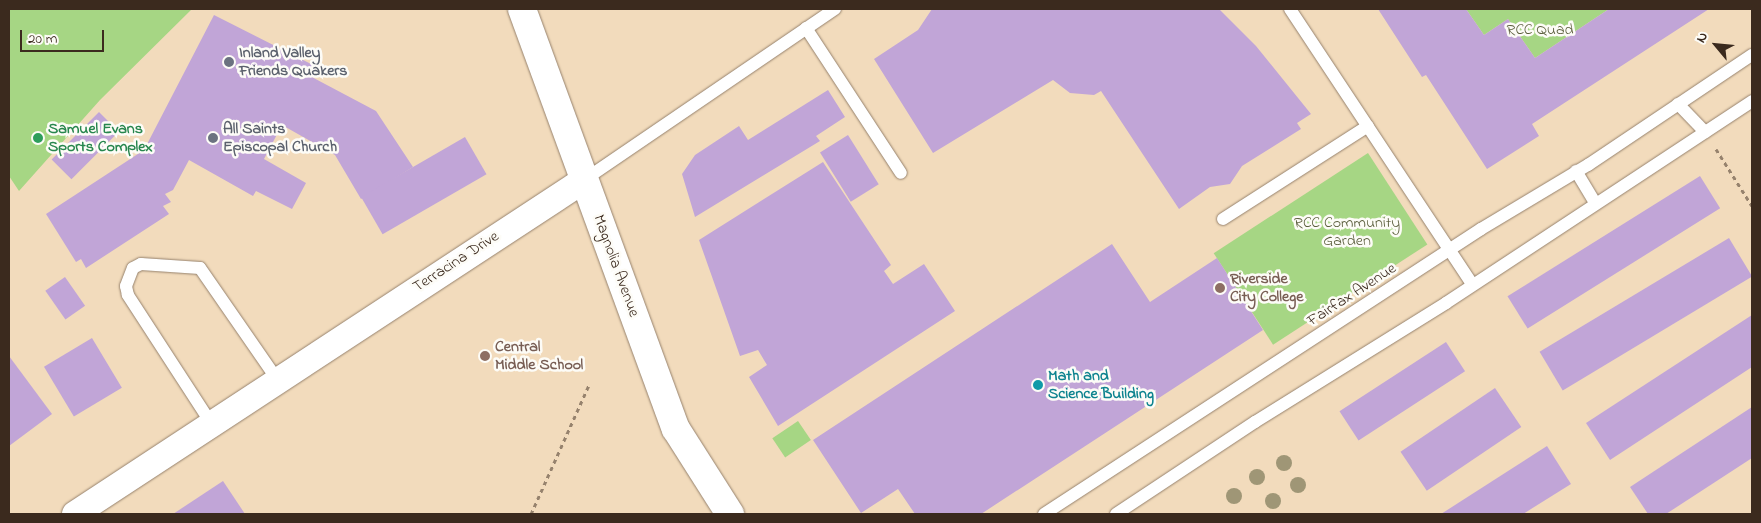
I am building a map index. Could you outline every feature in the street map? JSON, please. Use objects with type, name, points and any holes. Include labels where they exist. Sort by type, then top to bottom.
[{"type":"main road","name":"Magnolia Avenue","points":[[522,9],[676,429],[730,514]]},
{"type":"street","name":"Terracina Drive","points":[[75,514],[277,379],[584,180]]},
{"type":"lane","name":"Terracina Drive","points":[[584,180],[835,9]]},
{"type":"lane","points":[[1290,9],[1472,284]]},
{"type":"lane","points":[[806,28],[901,173]]},
{"type":"lane","name":"Fairfax Avenue","points":[[1044,514],[1451,251],[1481,229],[1576,172],[1752,55]]},
{"type":"lane","points":[[1116,514],[1752,101]]},
{"type":"lane","points":[[1678,104],[1705,132]]},
{"type":"lane","points":[[1223,219],[1368,126]]},
{"type":"lane","points":[[1576,172],[1595,203]]},
{"type":"lane","points":[[211,423],[128,295],[126,286],[133,268],[141,264],[200,268],[277,379]]},
{"type":"path","points":[[1705,132],[1752,206]]},
{"type":"path","points":[[531,514],[589,385]]},
{"type":"green space","name":"Samuel Evans Sports Complex","points":[[9,9],[192,9],[100,100],[19,191],[9,176]]},
{"type":"green space","name":"RCC Quad","points":[[1466,9],[1609,9],[1535,58],[1508,19],[1484,35]]},
{"type":"green space","name":"RCC Community Garden","points":[[1368,153],[1427,244],[1273,345],[1214,253]]},
{"type":"green space","points":[[798,421],[811,440],[785,457],[772,438]]},
{"type":"building","points":[[932,9],[1219,9],[1256,46],[1311,114],[1297,123],[1301,129],[1242,166],[1230,184],[1210,187],[1179,209],[1101,91],[1094,95],[1070,93],[1053,80],[933,153],[874,59],[918,30]]},
{"type":"building","points":[[1378,9],[1466,9],[1484,35],[1508,19],[1535,58],[1609,9],[1709,9],[1532,124],[1539,136],[1487,169],[1426,75],[1422,77]]},
{"type":"building","name":"All Saints Episcopal Church","points":[[214,15],[313,65],[308,75],[376,111],[413,167],[361,199],[335,155],[282,125],[264,159],[306,183],[292,209],[256,191],[253,196],[189,160],[173,190],[165,194],[171,202],[163,206],[169,214],[86,268],[81,259],[76,262],[46,214],[144,150]]},
{"type":"building","points":[[828,90],[845,117],[816,136],[820,141],[695,217],[682,174],[695,155],[739,126],[748,140]]},
{"type":"building","points":[[99,112],[119,132],[71,179],[52,159]]},
{"type":"building","points":[[848,135],[879,184],[851,202],[820,152]]},
{"type":"building","points":[[465,137],[486,174],[383,234],[361,197]]},
{"type":"building","points":[[823,162],[891,265],[884,271],[893,284],[924,264],[955,311],[778,426],[749,377],[767,365],[758,350],[740,356],[699,240]]},
{"type":"building","points":[[1700,176],[1720,208],[1528,329],[1507,296]]},
{"type":"building","points":[[1729,238],[1752,277],[1563,390],[1540,352]]},
{"type":"building","name":"Math and Science Building","points":[[1112,244],[1150,302],[1217,258],[1263,330],[981,514],[915,514],[898,489],[861,513],[813,440]]},
{"type":"building","points":[[65,277],[85,306],[65,319],[45,291]]},
{"type":"building","points":[[1752,315],[1752,367],[1610,460],[1586,423]]},
{"type":"building","points":[[92,338],[122,388],[74,417],[44,367]]},
{"type":"building","points":[[1446,342],[1465,371],[1359,441],[1339,411]]},
{"type":"building","points":[[9,356],[52,414],[9,446]]},
{"type":"building","points":[[1495,388],[1521,427],[1427,491],[1400,452]]},
{"type":"building","points":[[1752,407],[1752,458],[1666,514],[1648,514],[1630,487]]},
{"type":"building","points":[[1547,446],[1571,484],[1523,514],[1441,514]]},
{"type":"building","points":[[223,481],[245,514],[173,514]]},
{"type":"place","name":"Inland Valley Friends Quakers","points":[[229,62]]},
{"type":"place","name":"Samuel Evans Sports Complex","points":[[38,138]]},
{"type":"place","name":"All Saints Episcopal Church","points":[[213,138]]},
{"type":"place","name":"Riverside City College","points":[[1220,288]]},
{"type":"place","name":"Central Middle School","points":[[485,356]]},
{"type":"place","name":"Math and Science Building","points":[[1038,385]]}]
